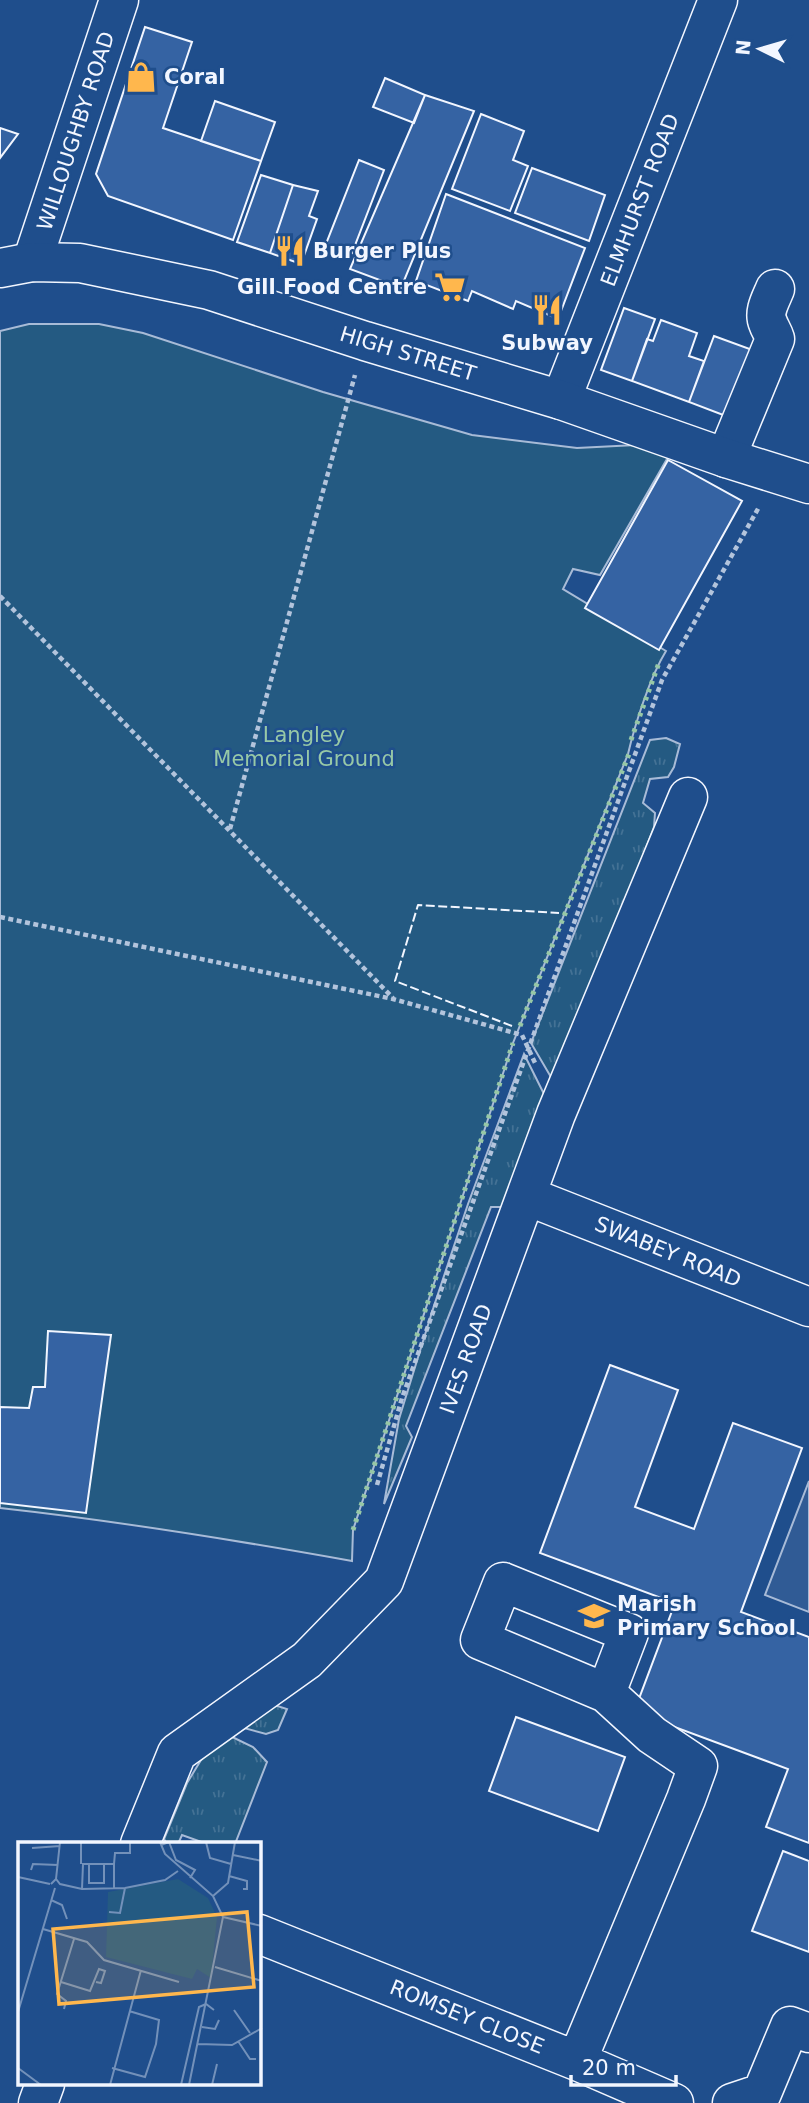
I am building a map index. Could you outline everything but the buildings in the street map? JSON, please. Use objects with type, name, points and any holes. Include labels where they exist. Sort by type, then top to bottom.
[{"type":"street","name":"WILLOUGHBY ROAD","points":[[16,265],[119,0]]},
{"type":"street","name":"ELMHURST ROAD","points":[[561,400],[718,0]]},
{"type":"street","name":"HIGH STREET","points":[[16,265],[80,263],[209,290],[365,341],[561,400],[793,479]]},
{"type":"street","points":[[726,458],[775,340],[773,330],[766,321],[766,312],[775,289]]},
{"type":"street","name":"IVES ROAD","points":[[141,1842],[177,1753],[307,1660],[384,1581],[556,1114],[675,808]]},
{"type":"street","name":"SWABEY ROAD","points":[[527,1196],[809,1307]]},
{"type":"street","points":[[577,2061],[698,1766],[652,1735],[606,1693]]},
{"type":"street","name":"ROMSEY CLOSE","points":[[261,1935],[577,2061],[674,2103]]},
{"type":"street","points":[[732,2103],[762,2093],[790,2026],[809,2033]]},
{"type":"street","points":[[38,2103],[44,2086]]},
{"type":"path","points":[[230,830],[365,341]]},
{"type":"path","points":[[376,1487],[402,1398],[662,680],[793,479]]},
{"type":"path","points":[[0,596],[393,999]]},
{"type":"path","points":[[0,917],[393,999],[523,1035],[556,1114]]},
{"type":"green space","name":"Langley Memorial Ground","points":[[29,324],[99,324],[143,333],[323,392],[472,435],[577,448],[636,445],[671,452],[600,575],[573,569],[563,589],[666,651],[649,687],[628,754],[513,1043],[353,1530],[352,1561],[176,1532],[0,1508],[0,331]]},
{"type":"green space","points":[[666,738],[680,744],[674,767],[668,777],[650,779],[643,803],[655,813],[654,827],[555,1084],[531,1043],[650,740]]},
{"type":"green space","points":[[524,1054],[549,1104],[505,1207],[491,1207],[406,1426],[412,1437],[384,1504],[399,1419],[432,1312],[468,1204]]},
{"type":"green space","points":[[268,1703],[287,1709],[278,1730],[266,1734],[244,1728]]},
{"type":"green space","points":[[226,1734],[253,1747],[267,1762],[236,1842],[201,1842],[182,1835],[179,1842],[166,1842],[164,1839],[187,1783],[201,1760]]},
{"type":"shaded area","points":[[809,1481],[809,1612],[765,1595]]},
{"type":"hedge","points":[[631,740],[660,660]]},
{"type":"hedge","points":[[520,1026],[629,754]]},
{"type":"hedge","points":[[353,1530],[513,1043]]},
{"type":"fence","points":[[512,1026],[395,981],[418,905],[559,913]]},
{"type":"place","name":"Coral","points":[[141,77]]},
{"type":"place","name":"Burger Plus","points":[[290,251]]},
{"type":"place","name":"Gill Food Centre","points":[[450,287]]},
{"type":"place","name":"Subway","points":[[547,310]]},
{"type":"place","name":"Marish Primary School","points":[[594,1616]]}]
